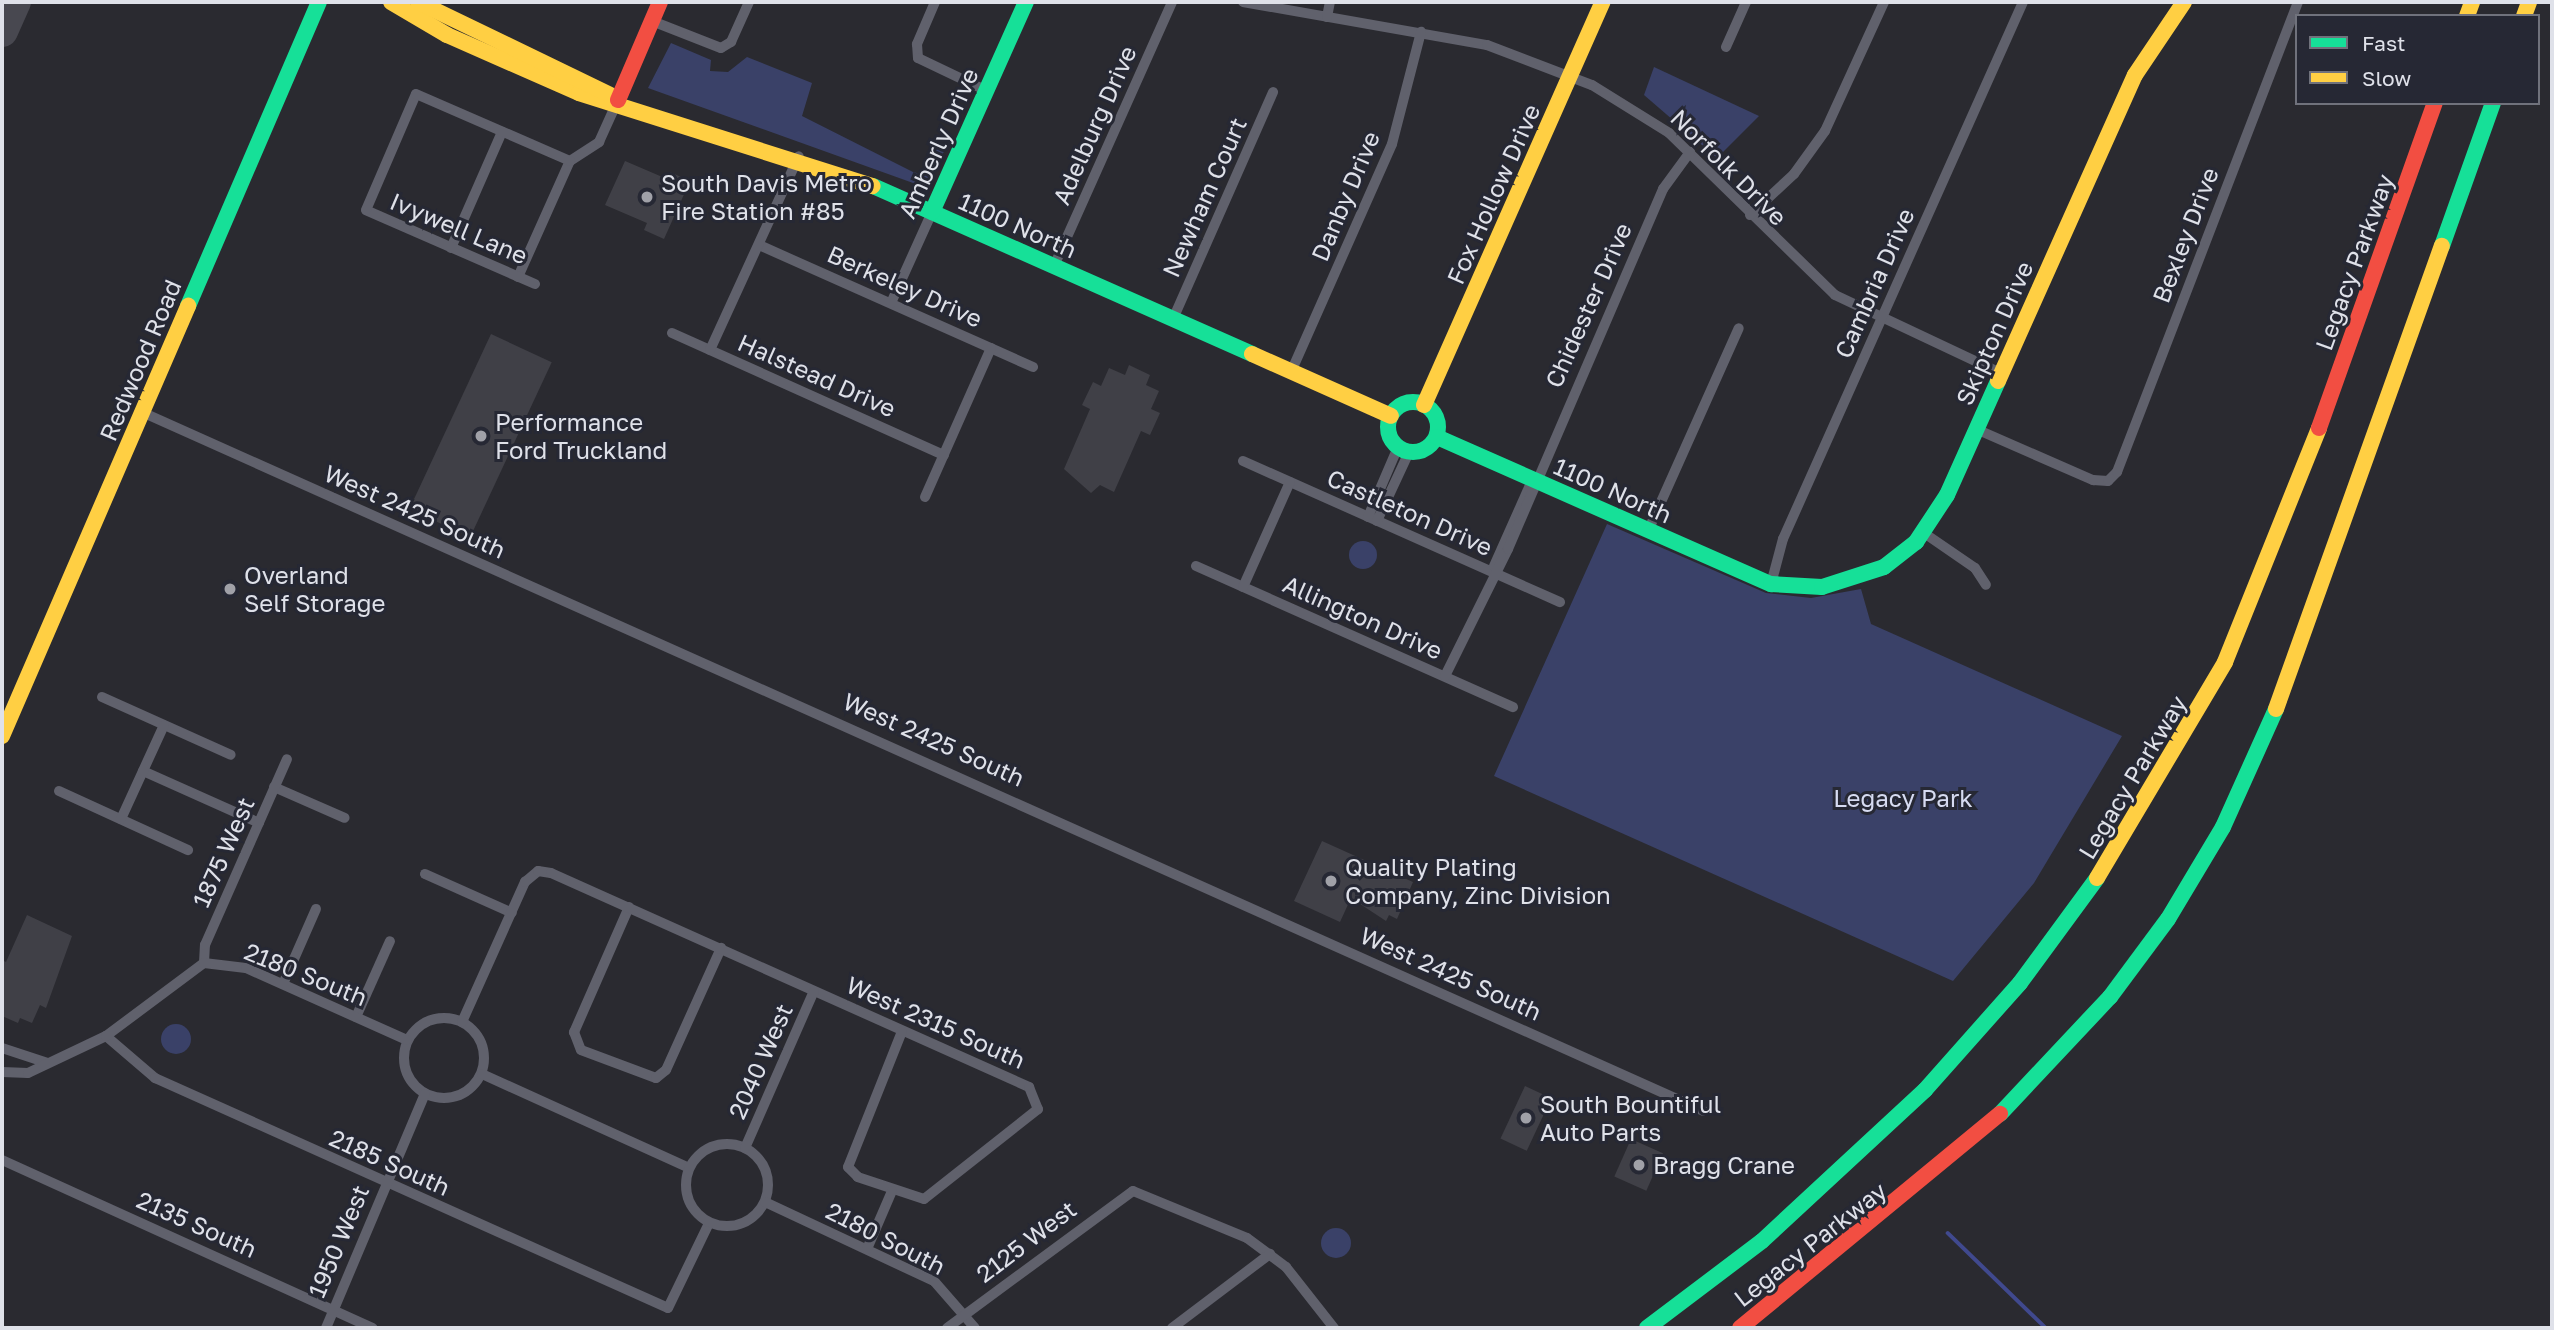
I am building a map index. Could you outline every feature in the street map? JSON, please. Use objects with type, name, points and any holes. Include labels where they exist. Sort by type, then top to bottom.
[{"type":"main road","name":"Redwood Road","points":[[2,736],[144,413],[319,2]]},
{"type":"main road","name":"1100 North","points":[[391,2],[446,35],[579,93],[618,100],[799,156],[932,212],[1391,416]]},
{"type":"main road","name":"1100 North","points":[[418,2],[618,100]]},
{"type":"main road","points":[[618,100],[660,2]]},
{"type":"main road","name":"Amberly Drive","points":[[932,212],[1026,2]]},
{"type":"main road","name":"Fox Hollow Drive","points":[[1424,405],[1603,2]]},
{"type":"main road","name":"Skipton Drive","points":[[1771,584],[1808,588],[1850,582],[1884,567],[1924,533],[1976,429],[2135,75],[2184,2]]},
{"type":"main road","name":"Legacy Parkway","points":[[1647,1328],[1807,1202],[1925,1090],[2020,983],[2124,841],[2207,698],[2275,551],[2434,105]]},
{"type":"main road","name":"Legacy Parkway","points":[[1740,1328],[2021,1097],[2110,997],[2168,919],[2223,827],[2274,715],[2492,105]]},
{"type":"main road","points":[[1405,404],[1424,405],[1437,418],[1437,437],[1425,450],[1403,450],[1388,429],[1391,416],[1405,404]]},
{"type":"main road","name":"1100 North","points":[[1437,437],[1771,584]]},
{"type":"street","points":[[652,21],[721,48],[730,42],[749,2]]},
{"type":"street","points":[[935,2],[917,44],[918,58],[986,90]]},
{"type":"street","name":"Adelburg Drive","points":[[1054,266],[1172,2]]},
{"type":"street","name":"Norfolk Drive","points":[[1243,2],[1422,32],[1505,50],[1570,75],[1643,113],[1690,152],[1819,284],[1881,320],[2001,373]]},
{"type":"street","points":[[1327,17],[1330,2]]},
{"type":"street","points":[[1726,47],[1746,2]]},
{"type":"street","points":[[1750,215],[1794,174],[1825,131],[1884,2]]},
{"type":"street","name":"Cambria Drive","points":[[1771,584],[1783,539],[2023,2]]},
{"type":"street","name":"Bexley Drive","points":[[1976,429],[2086,478],[2108,481],[2123,459],[2298,2]]},
{"type":"street","name":"Danby Drive","points":[[1291,372],[1392,144],[1422,32]]},
{"type":"street","name":"Newham Court","points":[[1173,319],[1273,92]]},
{"type":"street","name":"Ivywell Lane","points":[[502,132],[416,94],[366,210],[535,284]]},
{"type":"street","points":[[518,277],[570,161],[599,142],[618,100]]},
{"type":"street","points":[[451,248],[502,132],[570,161]]},
{"type":"street","name":"Chidester Drive","points":[[1445,677],[1493,572],[1519,526],[1534,480],[1662,190],[1690,152]]},
{"type":"street","points":[[710,350],[799,156]]},
{"type":"street","name":"Amberly Drive","points":[[891,303],[932,212]]},
{"type":"street","name":"Berkeley Drive","points":[[759,244],[1033,367]]},
{"type":"street","points":[[1648,531],[1739,328]]},
{"type":"street","name":"Halstead Drive","points":[[672,333],[944,455]]},
{"type":"street","points":[[925,497],[991,348]]},
{"type":"street","name":"West 2425 South","points":[[144,413],[1704,1111]]},
{"type":"street","points":[[1373,519],[1403,450]]},
{"type":"street","name":"Castleton Drive","points":[[1243,461],[1560,602]]},
{"type":"street","points":[[1243,587],[1290,482]]},
{"type":"street","points":[[1924,533],[1975,568],[1986,584]]},
{"type":"street","name":"Allington Drive","points":[[1196,566],[1513,707]]},
{"type":"street","points":[[102,697],[231,755]]},
{"type":"street","points":[[121,819],[164,725]]},
{"type":"street","name":"1875 West","points":[[204,963],[205,945],[287,759]]},
{"type":"street","points":[[143,771],[259,823]]},
{"type":"street","points":[[274,787],[345,818]]},
{"type":"street","points":[[58,791],[188,850]]},
{"type":"street","name":"West 2315 South","points":[[512,912],[528,877],[538,871],[629,907],[1029,1087],[1038,1097],[1038,1109],[1026,1122],[924,1199],[892,1191]]},
{"type":"street","points":[[425,874],[512,912],[463,1022]]},
{"type":"street","points":[[629,907],[578,1021],[575,1042],[581,1050],[656,1079],[666,1070],[720,948]]},
{"type":"street","points":[[283,984],[316,909]]},
{"type":"street","points":[[356,1017],[390,941]]},
{"type":"street","name":"2180 South","points":[[2,1072],[13,1076],[106,1036],[204,963],[246,968],[407,1040]]},
{"type":"street","name":"2040 West","points":[[745,1147],[814,991]]},
{"type":"street","points":[[431,1020],[463,1022],[482,1044],[482,1074],[464,1094],[425,1094],[405,1071],[407,1040],[431,1020]]},
{"type":"street","points":[[867,1249],[892,1191],[848,1167],[902,1031]]},
{"type":"street","name":"2185 South","points":[[106,1036],[155,1079],[668,1308],[709,1223]]},
{"type":"street","points":[[2,1048],[48,1063]]},
{"type":"street","points":[[482,1074],[689,1168]]},
{"type":"street","name":"1950 West","points":[[326,1328],[425,1094]]},
{"type":"street","points":[[713,1146],[745,1147],[766,1171],[765,1202],[743,1224],[709,1223],[689,1200],[689,1168],[713,1146]]},
{"type":"street","name":"2135 South","points":[[2,1160],[373,1328]]},
{"type":"street","name":"2125 West","points":[[947,1328],[1133,1191],[1247,1238],[1270,1254]]},
{"type":"street","name":"2180 South","points":[[765,1202],[934,1281],[975,1328]]},
{"type":"street","points":[[1172,1328],[1270,1254],[1334,1328]]},
{"type":"green space","points":[[671,43],[711,60],[710,71],[728,72],[747,57],[812,83],[802,116],[913,172],[924,175],[937,144],[946,147],[927,188],[648,88]]},
{"type":"green space","points":[[1654,67],[1759,116],[1717,158],[1644,95]]},
{"type":"green space","name":"Legacy Park","points":[[1607,524],[1766,593],[1811,598],[1861,589],[1871,624],[2122,736],[2034,883],[1953,981],[1494,776]]},
{"type":"green space","points":[[1363,541],[1373,545],[1377,555],[1373,565],[1363,569],[1353,565],[1349,555],[1353,545]]},
{"type":"green space","points":[[176,1024],[186,1029],[191,1039],[186,1049],[176,1054],[166,1049],[161,1039],[166,1029]]},
{"type":"green space","points":[[1336,1228],[1347,1232],[1351,1243],[1347,1254],[1336,1258],[1325,1254],[1321,1243],[1325,1232]]},
{"type":"building","name":"South Davis Metro Fire Station #85","points":[[625,161],[667,179],[670,172],[690,181],[664,239],[644,230],[647,223],[605,205]]},
{"type":"building","name":"Performance Ford Truckland","points":[[491,334],[552,362],[470,537],[409,509]]},
{"type":"building","points":[[1129,365],[1150,375],[1146,385],[1159,391],[1151,409],[1160,413],[1150,435],[1141,431],[1114,492],[1100,485],[1091,493],[1064,469],[1090,409],[1082,405],[1093,382],[1101,386],[1109,368],[1125,375]]},
{"type":"building","name":"Quality Plating Company, Zinc Division","points":[[1322,841],[1413,882],[1397,919],[1389,915],[1386,921],[1351,898],[1340,922],[1294,901]]},
{"type":"building","points":[[27,915],[72,936],[46,1008],[40,1005],[32,1023],[20,1018],[18,1023],[2,1016],[2,960],[6,962]]},
{"type":"building","name":"South Bountiful Auto Parts","points":[[1525,1086],[1551,1098],[1527,1151],[1500,1139]]},
{"type":"building","name":"Bragg Crane","points":[[1631,1139],[1663,1153],[1646,1191],[1614,1176]]},
{"type":"waterway","points":[[1948,1233],[2046,1328]]},
{"type":"taxiway","points":[[2,31],[15,2]]},
{"type":"traffic: fast","points":[[188,306],[319,2]]},
{"type":"traffic: fast","points":[[932,212],[1026,2]]},
{"type":"traffic: fast","points":[[2442,246],[2492,105]]},
{"type":"traffic: fast","points":[[873,186],[1252,354]]},
{"type":"traffic: fast","points":[[1437,437],[1771,584],[1822,587],[1884,567],[1916,542],[1947,495],[1998,381]]},
{"type":"traffic: fast","points":[[1413,402],[1431,409],[1438,427],[1431,445],[1413,452],[1395,445],[1388,427],[1395,409],[1413,402]]},
{"type":"traffic: fast","points":[[2000,1114],[2110,997],[2168,919],[2223,827],[2276,709]]},
{"type":"traffic: fast","points":[[1647,1328],[1762,1241],[1925,1090],[2020,983],[2097,878]]},
{"type":"traffic: slow","points":[[391,2],[447,35],[579,93],[873,186]]},
{"type":"traffic: slow","points":[[418,2],[610,95]]},
{"type":"traffic: slow","points":[[1424,405],[1603,2]]},
{"type":"traffic: slow","points":[[1998,381],[2135,75],[2184,2]]},
{"type":"traffic: slow","points":[[2468,14],[2472,2]]},
{"type":"traffic: slow","points":[[2525,14],[2529,2]]},
{"type":"traffic: slow","points":[[2276,709],[2442,246]]},
{"type":"traffic: slow","points":[[2,736],[188,306]]},
{"type":"traffic: slow","points":[[1252,354],[1391,416]]},
{"type":"traffic: slow","points":[[2097,878],[2225,662],[2319,428]]},
{"type":"traffic: jam","points":[[618,100],[660,2]]},
{"type":"traffic: jam","points":[[2319,428],[2434,105]]},
{"type":"traffic: jam","points":[[1740,1328],[2000,1114]]},
{"type":"place","name":"South Davis Metro Fire Station #85","points":[[647,197]]},
{"type":"place","name":"Performance Ford Truckland","points":[[481,436]]},
{"type":"place","name":"Overland Self Storage","points":[[230,589]]},
{"type":"place","name":"Quality Plating Company, Zinc Division","points":[[1331,881]]},
{"type":"place","name":"South Bountiful Auto Parts","points":[[1526,1118]]},
{"type":"place","name":"Bragg Crane","points":[[1639,1165]]}]
